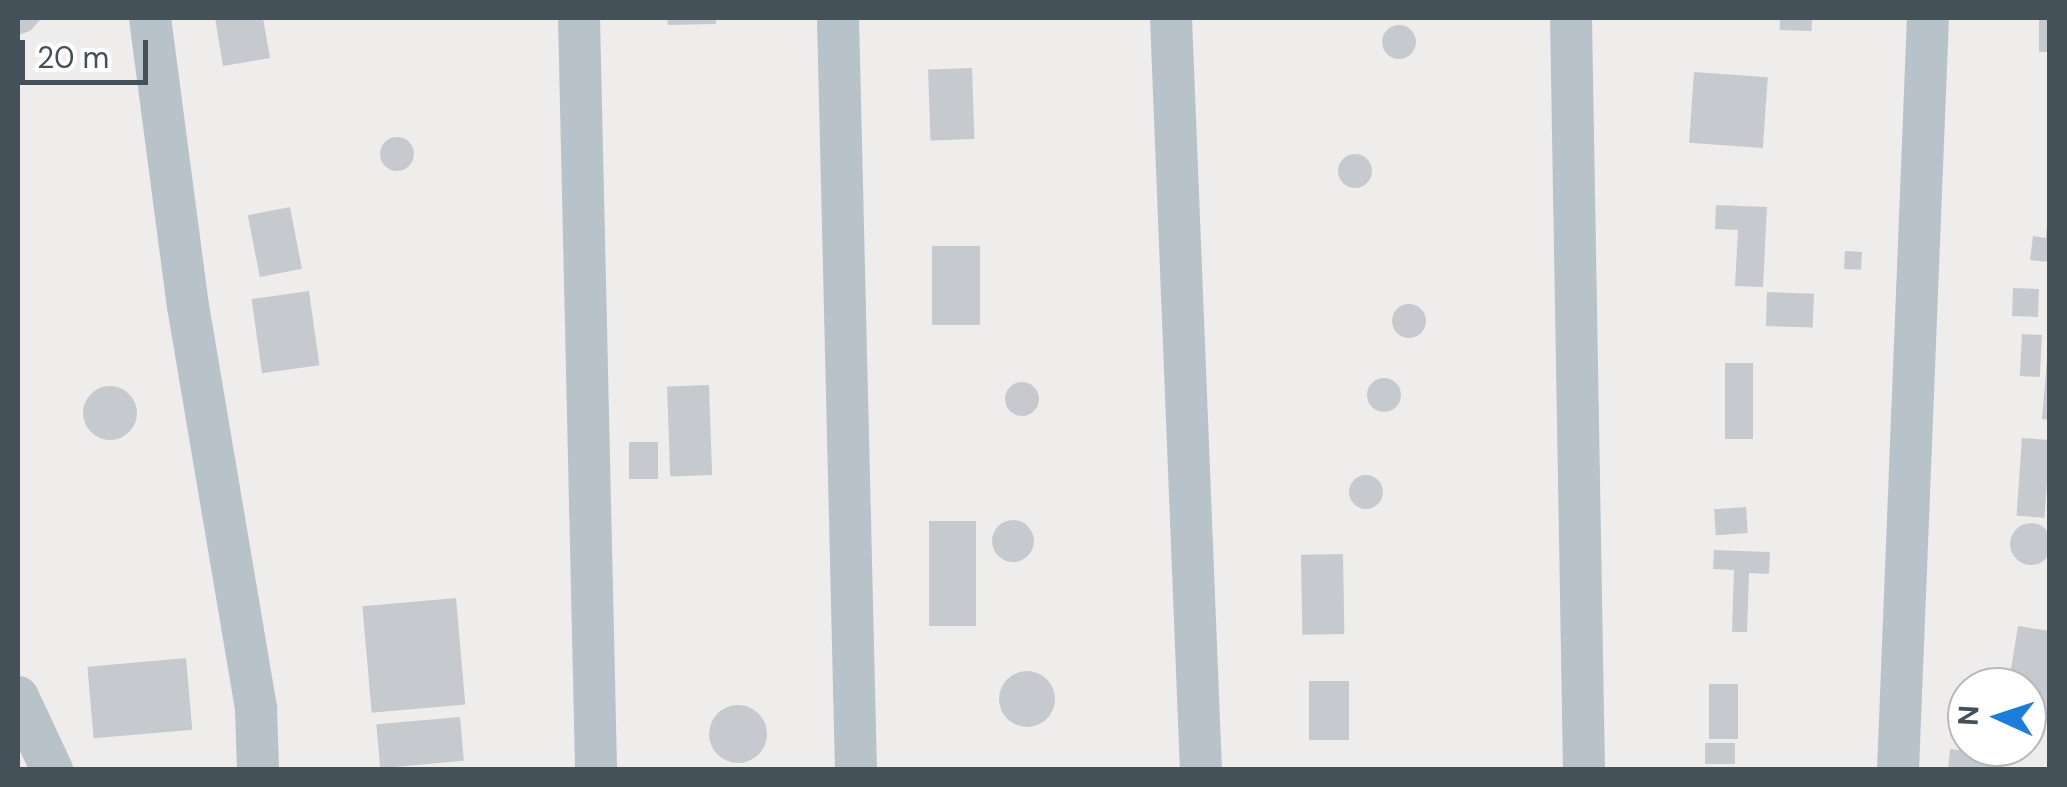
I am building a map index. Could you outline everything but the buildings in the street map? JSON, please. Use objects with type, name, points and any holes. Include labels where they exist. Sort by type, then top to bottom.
[{"type":"street","points":[[150,18],[188,306],[256,708],[258,770]]},
{"type":"street","points":[[579,18],[596,770]]},
{"type":"street","points":[[838,18],[856,770]]},
{"type":"street","points":[[1171,18],[1201,770]]},
{"type":"street","points":[[1572,18],[1584,770]]},
{"type":"street","points":[[1898,770],[1928,18]]},
{"type":"street","points":[[18,698],[52,770]]}]
